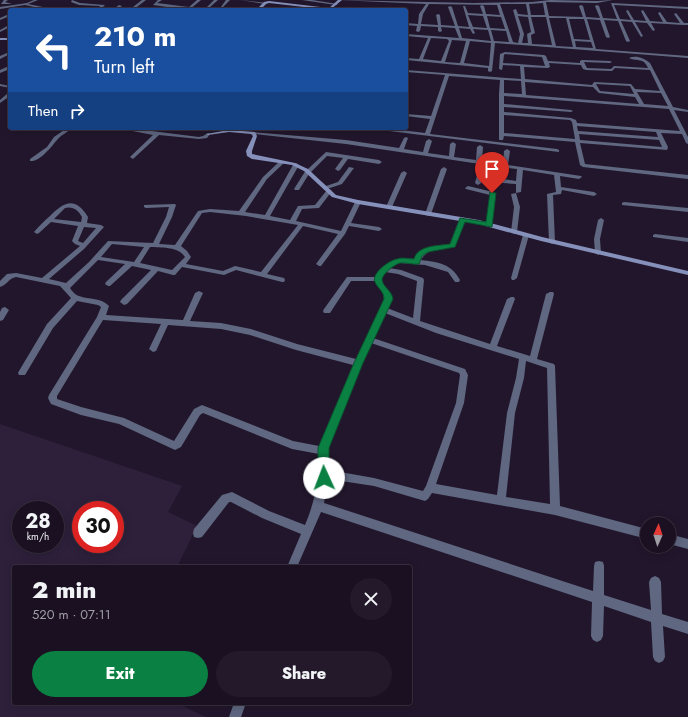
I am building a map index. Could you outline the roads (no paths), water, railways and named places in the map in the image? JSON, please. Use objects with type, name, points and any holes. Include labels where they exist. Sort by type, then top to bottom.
[{"type":"street","points":[[6,0],[2,3],[42,8]]},
{"type":"street","points":[[26,5],[36,0]]},
{"type":"street","points":[[70,1],[78,0]]},
{"type":"street","points":[[134,8],[144,0]]},
{"type":"street","points":[[160,0],[154,4],[181,8]]},
{"type":"street","points":[[189,8],[199,0]]},
{"type":"street","points":[[206,8],[216,0]]},
{"type":"street","points":[[222,6],[228,0]]},
{"type":"street","points":[[242,0],[330,8],[340,0],[428,4],[597,2],[611,0]]},
{"type":"street","points":[[274,3],[278,0]]},
{"type":"street","points":[[304,0],[336,4]]},
{"type":"street","points":[[642,0],[646,6]]},
{"type":"street","points":[[70,1],[79,4],[103,5],[100,8]]},
{"type":"street","points":[[544,2],[554,47]]},
{"type":"street","points":[[260,8],[265,3]]},
{"type":"street","points":[[527,3],[533,33],[529,34],[530,45]]},
{"type":"street","points":[[89,8],[96,4]]},
{"type":"street","points":[[418,36],[421,14],[428,4]]},
{"type":"street","points":[[498,4],[512,44]]},
{"type":"street","points":[[680,4],[683,8]]},
{"type":"street","points":[[0,8],[12,5]]},
{"type":"street","points":[[628,41],[612,5],[664,5],[688,10]]},
{"type":"street","points":[[409,6],[425,7]]},
{"type":"street","points":[[482,6],[493,42],[490,79]]},
{"type":"street","points":[[514,6],[522,34],[520,44]]},
{"type":"street","points":[[581,6],[594,46]]},
{"type":"street","points":[[597,6],[608,37]]},
{"type":"street","points":[[450,7],[461,40]]},
{"type":"street","points":[[464,7],[476,41]]},
{"type":"street","points":[[628,11],[641,36]]},
{"type":"street","points":[[643,11],[652,28],[681,29]]},
{"type":"street","points":[[4,13],[8,14]]},
{"type":"street","points":[[660,13],[666,23]]},
{"type":"street","points":[[467,14],[502,16]]},
{"type":"street","points":[[574,45],[566,14],[583,14]]},
{"type":"street","points":[[676,14],[683,24]]},
{"type":"street","points":[[438,15],[440,38]]},
{"type":"street","points":[[517,15],[688,24]]},
{"type":"street","points":[[408,24],[507,30]]},
{"type":"street","points":[[408,36],[554,47],[574,45],[594,46],[688,57]]},
{"type":"street","points":[[421,60],[430,37]]},
{"type":"street","points":[[443,62],[451,41],[449,39]]},
{"type":"street","points":[[462,64],[468,40]]},
{"type":"street","points":[[574,45],[594,46]]},
{"type":"street","points":[[505,53],[544,56],[547,62],[548,67],[501,66],[502,54],[505,53]]},
{"type":"street","points":[[0,55],[8,54]]},
{"type":"street","points":[[0,58],[8,54]]},
{"type":"street","points":[[587,55],[590,61]]},
{"type":"street","points":[[607,56],[647,61],[688,142]]},
{"type":"street","points":[[408,58],[490,67]]},
{"type":"street","points":[[583,64],[583,60],[610,62]]},
{"type":"street","points":[[547,62],[583,64],[585,68],[612,70],[614,67],[651,69]]},
{"type":"street","points":[[522,66],[524,96]]},
{"type":"street","points":[[408,71],[502,80],[560,79]]},
{"type":"street","points":[[427,135],[447,75]]},
{"type":"street","points":[[523,79],[594,86]]},
{"type":"street","points":[[501,144],[502,80]]},
{"type":"street","points":[[594,86],[594,83],[596,82],[629,85],[638,96],[642,105]]},
{"type":"street","points":[[594,86],[600,93],[638,96]]},
{"type":"street","points":[[634,90],[662,92]]},
{"type":"street","points":[[502,94],[642,105],[688,111]]},
{"type":"street","points":[[0,102],[8,96]]},
{"type":"street","points":[[501,105],[571,111]]},
{"type":"street","points":[[501,112],[569,118],[573,120],[583,165],[585,166],[688,177]]},
{"type":"street","points":[[408,114],[432,118]]},
{"type":"street","points":[[575,124],[683,133]]},
{"type":"street","points":[[32,160],[49,148],[55,139],[67,130]]},
{"type":"street","points":[[146,130],[157,134],[201,138],[205,137],[209,131],[312,138],[579,177]]},
{"type":"street","points":[[388,130],[557,151]]},
{"type":"street","points":[[501,134],[665,149],[666,148],[657,130]]},
{"type":"street","points":[[576,132],[662,140]]},
{"type":"street","points":[[253,133],[255,136],[249,150],[249,156],[296,165],[308,172],[334,196],[358,202],[489,225],[552,242],[688,273]]},
{"type":"street","points":[[134,157],[157,134]]},
{"type":"street","points":[[401,151],[406,138]]},
{"type":"street","points":[[425,154],[429,141]]},
{"type":"street","points":[[451,158],[453,144]]},
{"type":"street","points":[[372,161],[377,147]]},
{"type":"street","points":[[478,183],[480,147]]},
{"type":"street","points":[[505,166],[507,151]]},
{"type":"street","points":[[297,189],[308,172],[326,154],[379,162]]},
{"type":"street","points":[[338,169],[347,157]]},
{"type":"street","points":[[241,213],[265,178],[282,162]]},
{"type":"street","points":[[266,218],[296,165]]},
{"type":"street","points":[[292,223],[300,207],[317,207],[327,190],[340,183],[351,168]]},
{"type":"street","points":[[428,214],[444,169]]},
{"type":"street","points":[[514,232],[517,203],[514,200],[520,169]]},
{"type":"street","points":[[388,207],[404,173]]},
{"type":"street","points":[[552,242],[550,194],[559,194],[558,174]]},
{"type":"street","points":[[504,181],[518,183]]},
{"type":"street","points":[[468,188],[491,193],[493,195],[489,225]]},
{"type":"street","points":[[559,188],[594,194]]},
{"type":"street","points":[[319,264],[343,233],[358,202]]},
{"type":"street","points":[[624,204],[688,210]]},
{"type":"street","points":[[37,232],[63,207],[72,205],[78,207],[85,215],[83,224],[75,241],[85,245]]},
{"type":"street","points":[[146,206],[173,205],[169,217],[155,245]]},
{"type":"street","points":[[177,247],[202,210],[241,213],[343,233]]},
{"type":"street","points":[[44,280],[85,245],[101,227],[50,220]]},
{"type":"street","points":[[416,262],[419,255],[426,250],[453,246],[462,220]]},
{"type":"street","points":[[598,253],[597,239],[601,220]]},
{"type":"street","points":[[348,224],[379,229]]},
{"type":"street","points":[[263,275],[302,225]]},
{"type":"street","points":[[514,278],[526,235]]},
{"type":"street","points":[[655,236],[688,240]]},
{"type":"street","points":[[66,287],[97,258],[110,242],[177,247],[187,254],[187,259],[173,274],[134,263],[97,258]]},
{"type":"street","points":[[108,284],[134,263],[148,244]]},
{"type":"street","points":[[378,279],[384,270],[399,261],[416,262],[448,269],[453,272],[456,280]]},
{"type":"street","points":[[182,265],[224,273],[235,268],[282,280]]},
{"type":"street","points":[[124,302],[156,269]]},
{"type":"street","points":[[384,270],[399,272],[421,280],[416,323]]},
{"type":"street","points":[[0,285],[9,276],[16,275],[44,280],[62,284],[75,298],[104,304],[105,308],[101,317],[53,395],[52,398],[54,402],[121,421],[175,446],[178,444],[197,412],[202,409],[292,445],[323,451]]},
{"type":"street","points":[[327,311],[350,279],[378,279]]},
{"type":"street","points":[[293,565],[306,531],[318,506],[324,474],[323,451],[358,363],[384,310],[389,296],[378,279]]},
{"type":"street","points":[[186,322],[199,293]]},
{"type":"street","points":[[533,360],[550,294]]},
{"type":"street","points":[[22,373],[50,326],[75,298]]},
{"type":"street","points":[[492,348],[511,299]]},
{"type":"street","points":[[0,318],[5,310]]},
{"type":"street","points":[[384,310],[416,323],[492,348],[550,364],[552,368],[555,510]]},
{"type":"street","points":[[101,317],[186,322],[240,330],[296,347],[358,363]]},
{"type":"street","points":[[153,349],[166,321]]},
{"type":"street","points":[[324,474],[374,482],[423,497],[430,488],[460,403],[464,373],[370,340]]},
{"type":"street","points":[[501,500],[511,413],[520,378],[523,357]]},
{"type":"street","points":[[430,488],[555,510],[640,532]]},
{"type":"street","points":[[198,533],[229,496],[266,515],[306,531]]},
{"type":"street","points":[[318,506],[688,628]]},
{"type":"street","points":[[676,541],[688,544]]},
{"type":"street","points":[[597,636],[599,566]]},
{"type":"street","points":[[656,582],[659,657]]},
{"type":"street","points":[[235,717],[239,705]]}]
